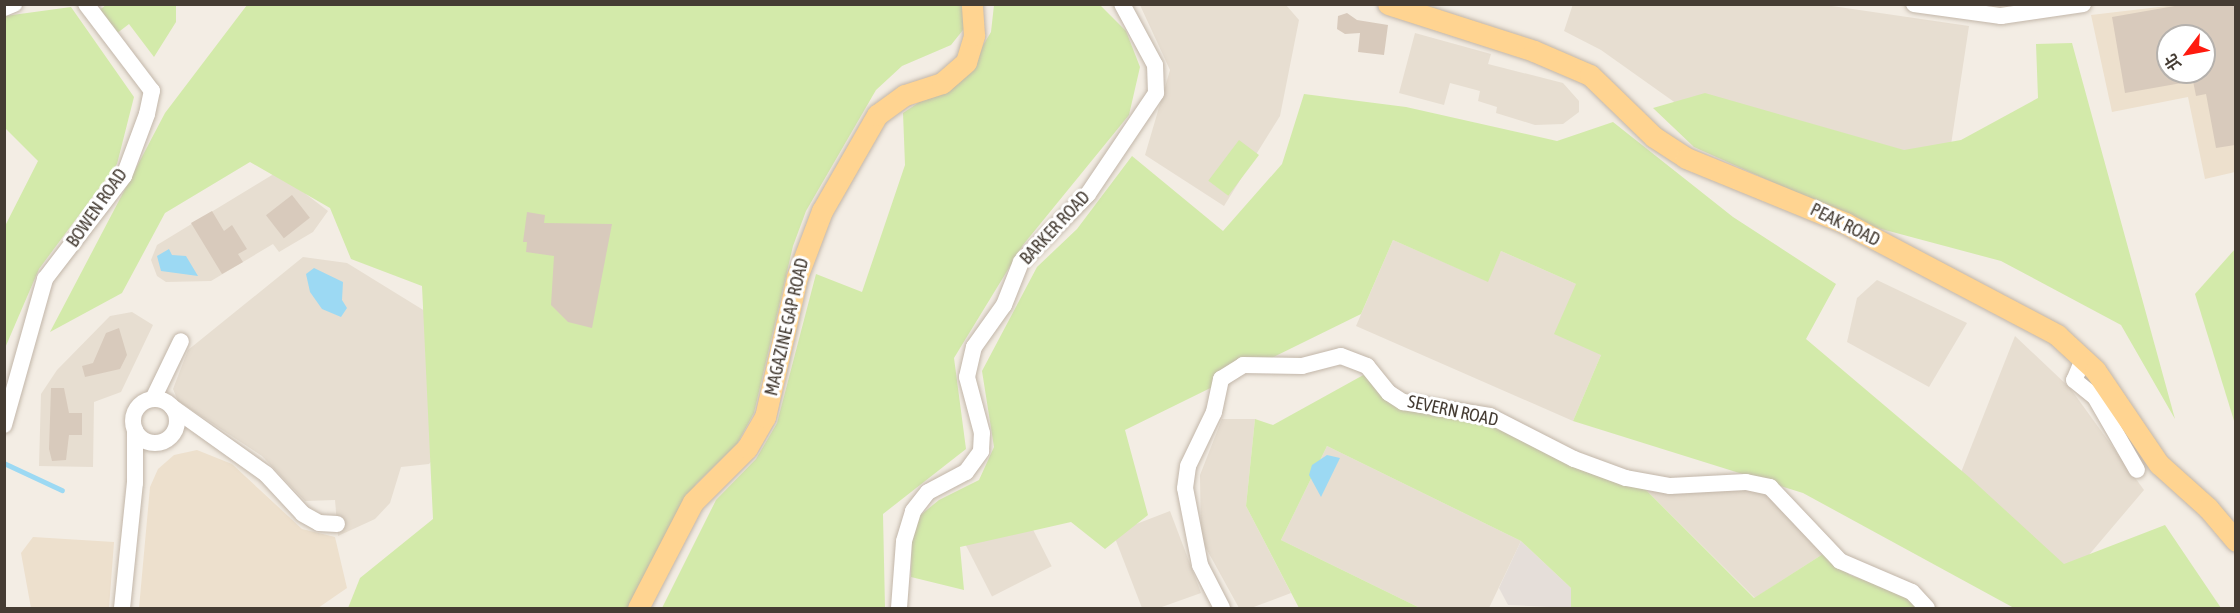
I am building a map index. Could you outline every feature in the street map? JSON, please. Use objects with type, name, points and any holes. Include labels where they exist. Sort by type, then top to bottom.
[{"type":"main road","name":"MAGAZINE GAP ROAD","points":[[638,609],[693,501],[747,448],[765,417],[797,277],[822,211],[883,109],[905,95],[942,83],[966,62],[974,34],[972,4]]},
{"type":"main road","name":"PEAK ROAD","points":[[1389,4],[1534,51],[1590,75],[1654,137],[1686,158],[1845,223],[2043,326],[2084,357],[2153,458],[2208,508],[2235,541]]},
{"type":"street","points":[[4,8],[14,4]]},
{"type":"street","name":"BOWEN ROAD","points":[[4,425],[45,279],[124,176],[147,114],[152,91],[86,4]]},
{"type":"street","name":"BARKER ROAD","points":[[899,609],[904,541],[913,511],[928,492],[966,472],[981,451],[982,433],[967,377],[975,347],[1004,305],[1021,262],[1084,200],[1153,99],[1155,65],[1122,4]]},
{"type":"street","points":[[1914,4],[2001,16],[2082,5]]},
{"type":"street","points":[[122,609],[135,483],[136,410],[153,399],[182,341]]},
{"type":"street","name":"SEVERN ROAD","points":[[1222,609],[1200,565],[1185,488],[1188,466],[1214,412],[1221,380],[1243,365],[1302,366],[1341,357],[1367,366],[1389,393],[1403,402],[1490,416],[1574,459],[1626,478],[1670,486],[1746,482],[1770,487],[1840,561],[1912,592],[1927,609]]},
{"type":"street","points":[[2084,357],[2074,380],[2095,397],[2137,470]]},
{"type":"street","points":[[153,399],[172,406],[266,474],[303,514],[319,523],[337,524]]},
{"type":"street","points":[[135,483],[140,467],[169,438],[178,420],[172,406]]},
{"type":"street","points":[[135,430],[150,443],[198,431],[219,439]]},
{"type":"shaded area","points":[[1573,4],[1825,5],[1969,26],[1949,158],[1701,121],[1601,50],[1564,31]]},
{"type":"shaded area","points":[[1140,5],[1286,5],[1299,20],[1280,116],[1224,206],[1145,155],[1170,70]]},
{"type":"shaded area","points":[[2176,5],[2235,5],[2235,172],[2205,179],[2188,97],[2112,112],[2091,15]]},
{"type":"shaded area","points":[[1415,33],[1491,54],[1488,64],[1563,83],[1579,101],[1579,112],[1563,124],[1535,125],[1496,113],[1497,107],[1478,101],[1480,91],[1450,83],[1444,105],[1399,93]]},
{"type":"shaded area","points":[[277,172],[328,211],[313,232],[279,252],[273,244],[211,281],[166,282],[157,276],[151,260],[157,245]]},
{"type":"shaded area","points":[[1393,240],[1487,281],[1501,251],[1576,284],[1601,355],[1573,421],[1356,326]]},
{"type":"shaded area","points":[[303,257],[347,263],[433,316],[472,418],[429,464],[401,467],[390,503],[375,519],[338,536],[335,500],[305,501],[262,456],[178,401],[173,389],[188,350]]},
{"type":"shaded area","points":[[1877,280],[1967,323],[1929,387],[1847,342],[1857,298]]},
{"type":"shaded area","points":[[132,312],[153,325],[121,392],[94,402],[93,467],[39,466],[41,394],[57,370],[110,316]]},
{"type":"shaded area","points":[[2015,336],[2070,388],[2144,490],[2060,589],[1958,480]]},
{"type":"shaded area","points":[[1222,419],[1255,419],[1246,506],[1291,593],[1251,608],[1239,608],[1201,539],[1200,475]]},
{"type":"shaded area","points":[[1327,446],[1521,541],[1489,608],[1420,608],[1281,540]]},
{"type":"shaded area","points":[[197,450],[232,464],[302,529],[335,537],[347,588],[318,608],[139,608],[150,487],[158,469],[174,455]]},
{"type":"shaded area","points":[[1738,487],[1763,490],[1823,554],[1755,598],[1645,489]]},
{"type":"shaded area","points":[[1019,502],[1052,566],[992,597],[959,532]]},
{"type":"shaded area","points":[[1170,511],[1201,593],[1159,608],[1142,608],[1113,533]]},
{"type":"shaded area","points":[[33,537],[114,542],[109,608],[31,608],[21,553]]},
{"type":"shaded area","points":[[1521,541],[1571,588],[1571,608],[1508,605],[1499,588]]},
{"type":"green space","points":[[176,4],[176,22],[154,57],[129,24],[116,34],[98,11],[106,5]]},
{"type":"green space","points":[[247,5],[964,5],[967,25],[951,45],[902,66],[876,90],[806,211],[793,246],[754,413],[737,444],[696,484],[634,608],[348,608],[360,578],[433,519],[422,286],[351,259],[330,208],[250,162],[165,213],[122,293],[50,332],[165,113]]},
{"type":"green space","points":[[994,5],[1100,5],[1126,31],[1140,67],[1129,115],[1023,245],[954,358],[966,449],[883,514],[885,608],[662,608],[716,500],[756,459],[777,423],[816,274],[862,292],[905,165],[903,113],[969,69],[991,32]]},
{"type":"green space","points":[[71,7],[134,97],[117,164],[39,269],[5,348],[5,226],[38,161],[5,128],[5,16]]},
{"type":"green space","points":[[2072,43],[2175,419],[2121,325],[2001,261],[1870,226],[1694,147],[1653,108],[1705,93],[1904,150],[1961,140],[2038,98],[2036,44]]},
{"type":"green space","points":[[1304,94],[1406,107],[1557,141],[1613,122],[1733,217],[1836,284],[1806,339],[1969,477],[2064,564],[2165,525],[2221,608],[2014,608],[1803,493],[1573,421],[1601,355],[1554,334],[1576,284],[1501,251],[1488,282],[1393,240],[1361,314],[1125,430],[1148,515],[1105,549],[1071,522],[960,547],[964,590],[911,577],[912,522],[939,500],[979,480],[994,447],[982,371],[1037,267],[1077,229],[1132,156],[1223,231],[1282,164]]},
{"type":"green space","points":[[1239,140],[1259,155],[1228,196],[1208,181]]},
{"type":"green space","points":[[2235,249],[2235,424],[2195,294]]},
{"type":"green space","points":[[1367,373],[1387,398],[1478,418],[1645,489],[1754,598],[1823,554],[1850,575],[1898,592],[1920,608],[1571,608],[1571,588],[1521,541],[1327,446],[1281,540],[1420,608],[1299,608],[1246,506],[1255,419],[1273,425]]},
{"type":"water","points":[[169,249],[172,255],[186,256],[198,276],[161,271],[157,256]]},
{"type":"water","points":[[314,268],[343,282],[342,300],[347,308],[341,317],[322,309],[310,292],[306,274]]},
{"type":"water","points":[[1327,455],[1340,458],[1321,497],[1309,475],[1312,465]]},
{"type":"building","points":[[2186,4],[2235,4],[2235,145],[2216,148],[2206,94],[2196,96],[2194,84],[2216,84],[2216,24],[2156,24],[2156,84],[2176,84],[2125,93],[2112,17]]},
{"type":"building","points":[[1347,13],[1357,20],[1388,25],[1384,55],[1358,52],[1360,33],[1345,34],[1337,29],[1338,16]]},
{"type":"building","points":[[292,195],[310,218],[284,238],[266,215]]},
{"type":"building","points":[[212,211],[224,231],[232,225],[247,249],[238,254],[243,262],[222,274],[191,223]]},
{"type":"building","points":[[527,212],[545,215],[544,223],[612,224],[592,328],[568,322],[551,305],[554,256],[526,252],[527,242],[523,242]]},
{"type":"building","points":[[119,328],[127,355],[120,369],[85,377],[82,366],[93,363],[106,333]]},
{"type":"building","points":[[51,388],[64,388],[69,413],[82,413],[82,435],[69,435],[66,460],[52,461],[49,449]]},
{"type":"waterway","points":[[4,463],[62,490]]}]
